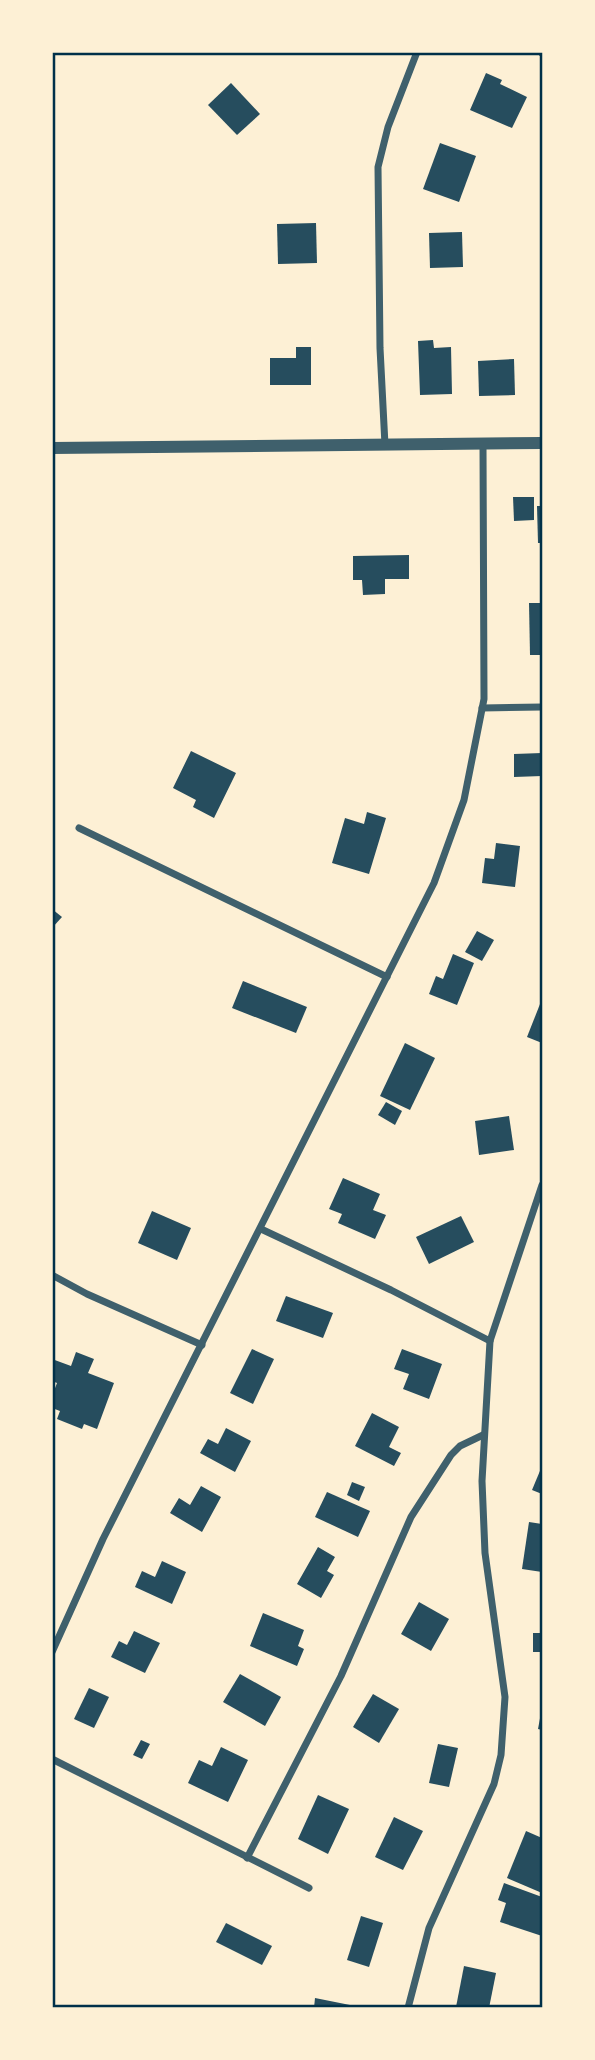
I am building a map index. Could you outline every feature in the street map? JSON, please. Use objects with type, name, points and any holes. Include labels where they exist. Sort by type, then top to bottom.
[{"type":"street","points":[[385,446],[380,348],[378,167],[388,127],[417,52]]},
{"type":"street","points":[[52,448],[542,443]]},
{"type":"street","points":[[52,1652],[103,1539],[434,883],[464,800],[482,708],[483,445]]},
{"type":"street","points":[[482,708],[542,707]]},
{"type":"street","points":[[79,828],[387,977]]},
{"type":"street","points":[[408,2007],[418,1960],[429,1928],[494,1784],[501,1755],[505,1697],[485,1553],[483,1435],[490,1341],[542,1185]]},
{"type":"street","points":[[261,1228],[490,1341]]},
{"type":"street","points":[[52,1275],[202,1345]]},
{"type":"street","points":[[247,1858],[341,1676],[411,1517],[451,1455],[460,1446],[483,1435]]},
{"type":"street","points":[[52,1759],[309,1888]]},
{"type":"building","points":[[486,73],[502,80],[500,84],[527,97],[512,128],[470,110]]},
{"type":"building","points":[[231,83],[260,114],[237,135],[208,105]]},
{"type":"building","points":[[440,143],[476,156],[459,202],[423,189]]},
{"type":"building","points":[[316,223],[317,263],[278,264],[277,224]]},
{"type":"building","points":[[462,232],[463,267],[430,268],[429,233]]},
{"type":"building","points":[[433,340],[434,348],[451,347],[452,394],[420,395],[418,341]]},
{"type":"building","points":[[296,347],[311,347],[311,385],[270,385],[270,358],[296,358]]},
{"type":"building","points":[[514,359],[515,395],[479,396],[478,361]]},
{"type":"building","points":[[513,497],[534,497],[534,520],[514,521]]},
{"type":"building","points":[[537,506],[542,506],[542,543],[538,543]]},
{"type":"building","points":[[409,555],[409,579],[385,579],[385,594],[363,595],[362,580],[353,580],[353,556]]},
{"type":"building","points":[[529,603],[542,603],[542,655],[530,655]]},
{"type":"building","points":[[191,751],[236,773],[214,818],[193,807],[196,800],[173,788]]},
{"type":"building","points":[[542,753],[542,776],[514,777],[514,754]]},
{"type":"building","points":[[367,812],[386,818],[369,874],[332,863],[345,818],[364,824]]},
{"type":"building","points":[[496,843],[520,846],[515,887],[482,883],[485,858],[494,859]]},
{"type":"building","points":[[52,909],[62,917],[52,928]]},
{"type":"building","points":[[477,931],[494,940],[482,961],[465,952]]},
{"type":"building","points":[[453,954],[474,963],[457,1005],[429,994],[436,976],[443,979]]},
{"type":"building","points":[[243,981],[307,1007],[296,1033],[232,1008]]},
{"type":"building","points":[[542,999],[542,1043],[527,1037]]},
{"type":"building","points":[[405,1043],[435,1058],[410,1110],[380,1096]]},
{"type":"building","points":[[386,1102],[402,1111],[395,1125],[378,1115]]},
{"type":"building","points":[[509,1116],[514,1150],[479,1155],[475,1121]]},
{"type":"building","points":[[343,1178],[380,1194],[373,1210],[386,1215],[375,1239],[338,1223],[342,1214],[329,1209]]},
{"type":"building","points":[[152,1211],[191,1228],[177,1260],[138,1243]]},
{"type":"building","points":[[461,1216],[474,1242],[429,1264],[416,1237]]},
{"type":"building","points":[[286,1296],[333,1313],[323,1338],[276,1321]]},
{"type":"building","points":[[252,1349],[274,1359],[253,1404],[230,1393]]},
{"type":"building","points":[[402,1349],[442,1364],[429,1399],[403,1389],[409,1374],[394,1369]]},
{"type":"building","points":[[76,1352],[94,1359],[88,1373],[114,1383],[97,1429],[84,1424],[82,1429],[57,1419],[60,1411],[52,1408],[52,1396],[57,1383],[52,1381],[52,1359],[71,1366]]},
{"type":"building","points":[[372,1413],[399,1427],[389,1447],[401,1453],[394,1466],[355,1446]]},
{"type":"building","points":[[226,1428],[251,1441],[235,1472],[200,1453],[208,1439],[218,1444]]},
{"type":"building","points":[[542,1466],[542,1494],[532,1490]]},
{"type":"building","points":[[352,1482],[365,1487],[359,1501],[347,1495]]},
{"type":"building","points":[[201,1486],[221,1497],[202,1532],[170,1513],[179,1498],[190,1505]]},
{"type":"building","points":[[327,1492],[370,1511],[358,1537],[315,1517]]},
{"type":"building","points":[[529,1522],[542,1524],[542,1572],[522,1569]]},
{"type":"building","points":[[318,1547],[335,1557],[327,1571],[334,1575],[321,1598],[297,1584]]},
{"type":"building","points":[[162,1561],[186,1572],[172,1604],[135,1587],[142,1571],[155,1577]]},
{"type":"building","points":[[419,1602],[449,1619],[431,1651],[401,1634]]},
{"type":"building","points":[[263,1613],[304,1630],[298,1646],[304,1649],[297,1666],[250,1646]]},
{"type":"building","points":[[134,1631],[160,1643],[145,1673],[111,1657],[119,1641],[127,1645]]},
{"type":"building","points":[[533,1633],[542,1633],[542,1652],[533,1652]]},
{"type":"building","points":[[240,1674],[281,1697],[265,1726],[223,1702]]},
{"type":"building","points":[[89,1688],[109,1697],[94,1728],[74,1719]]},
{"type":"building","points":[[373,1694],[399,1709],[379,1743],[353,1727]]},
{"type":"building","points":[[542,1713],[542,1730],[538,1729]]},
{"type":"building","points":[[141,1740],[150,1744],[142,1759],[133,1755]]},
{"type":"building","points":[[438,1744],[458,1748],[449,1787],[429,1783]]},
{"type":"building","points":[[221,1747],[248,1760],[228,1802],[188,1783],[199,1760],[212,1766]]},
{"type":"building","points":[[318,1795],[349,1809],[328,1854],[298,1839]]},
{"type":"building","points":[[394,1817],[423,1831],[403,1870],[375,1857]]},
{"type":"building","points":[[526,1831],[542,1838],[542,1893],[507,1878]]},
{"type":"building","points":[[504,1883],[542,1897],[542,1936],[500,1922],[506,1903],[498,1900]]},
{"type":"building","points":[[361,1916],[383,1923],[369,1967],[347,1960]]},
{"type":"building","points":[[226,1923],[272,1946],[262,1965],[216,1942]]},
{"type":"building","points":[[464,1966],[496,1973],[489,2008],[456,2007]]},
{"type":"building","points":[[315,1998],[355,2006],[355,2008],[314,2008]]}]
